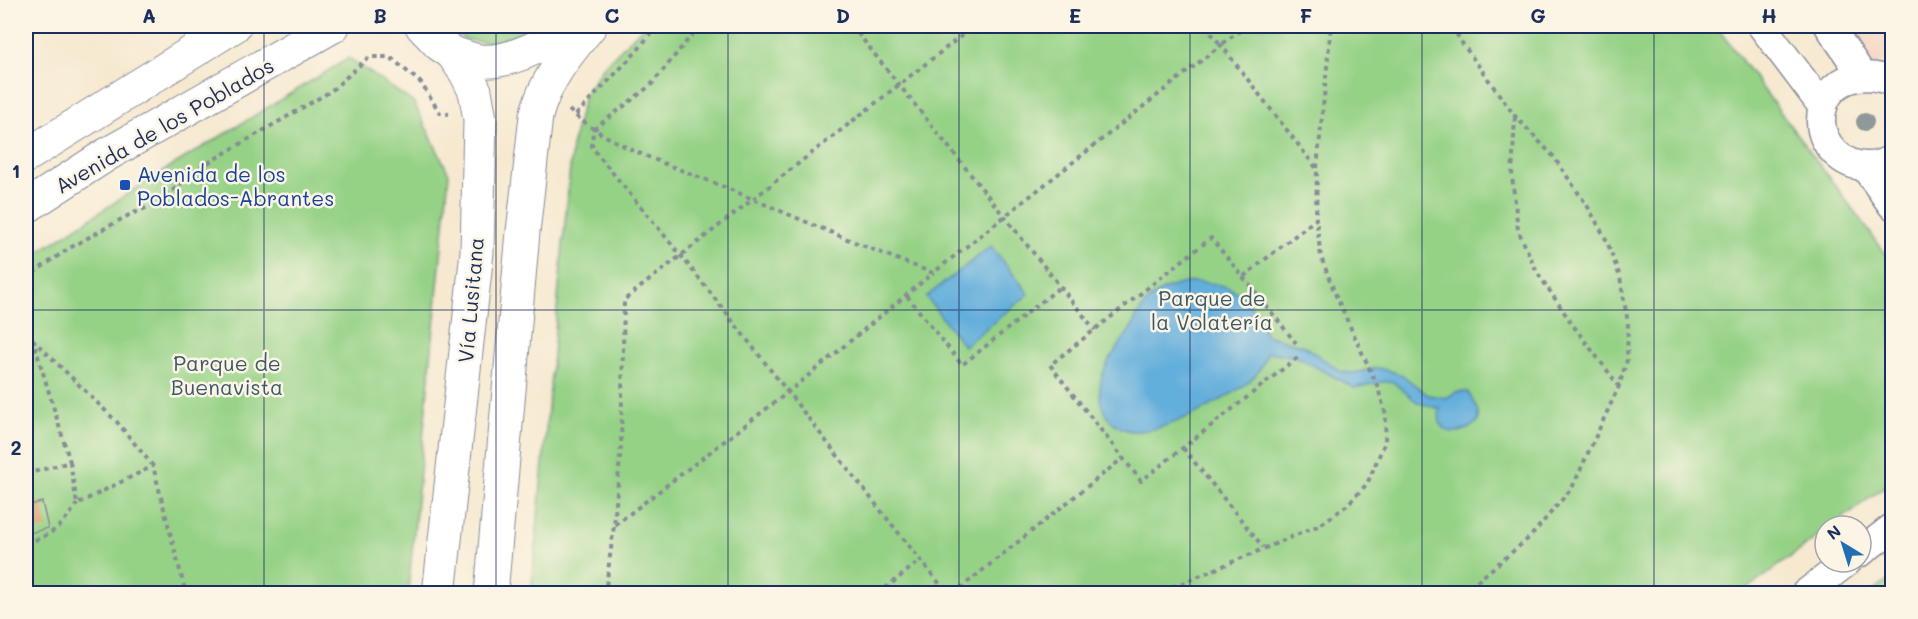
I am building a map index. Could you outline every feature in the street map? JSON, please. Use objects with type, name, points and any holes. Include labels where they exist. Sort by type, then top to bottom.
[{"type":"main road","name":"Avenida de los Poblados","points":[[26,156],[234,26]]},
{"type":"main road","name":"Avenida de los Poblados","points":[[26,207],[106,154],[333,26]]},
{"type":"main road","name":"Vía Lusitana","points":[[422,26],[439,44],[452,53],[466,73],[475,91],[480,119],[477,252],[439,594]]},
{"type":"main road","points":[[452,53],[479,61],[496,61],[518,55],[573,26]]},
{"type":"main road","points":[[491,594],[523,232],[536,116],[540,99],[558,66],[590,26]]},
{"type":"street","points":[[1762,26],[1823,107]]},
{"type":"street","points":[[1829,26],[1874,77]]},
{"type":"street","points":[[1893,55],[1874,77],[1839,84],[1823,107],[1822,128],[1829,147],[1839,157],[1852,164],[1881,165],[1893,159]]},
{"type":"street","points":[[1865,166],[1893,205]]},
{"type":"street","points":[[1873,543],[1893,528]]},
{"type":"street","points":[[1805,594],[1832,574]]},
{"type":"path","points":[[575,116],[638,50],[656,26]]},
{"type":"path","points":[[699,26],[651,85],[593,130],[592,147],[948,594]]},
{"type":"path","points":[[852,26],[1095,330]]},
{"type":"path","points":[[606,594],[621,447],[624,300],[974,26]]},
{"type":"path","points":[[1205,26],[1317,169]]},
{"type":"path","points":[[614,526],[787,393],[933,273],[1246,26]]},
{"type":"path","points":[[1156,594],[1263,547],[1320,525],[1346,506],[1367,484],[1385,442],[1386,415],[1377,385],[1336,296],[1321,257],[1316,219],[1317,169],[1331,26]]},
{"type":"path","points":[[1452,26],[1515,116],[1553,156],[1607,241],[1620,277],[1628,323],[1627,360],[1619,386],[1572,488],[1530,537],[1462,594]]},
{"type":"path","points":[[26,278],[78,243],[129,215],[156,204],[201,167],[331,91],[369,57],[390,57],[421,83],[440,113],[454,115]]},
{"type":"path","points":[[569,110],[593,130],[658,162],[752,199],[853,243],[933,273]]},
{"type":"path","points":[[1515,116],[1512,176],[1518,230],[1537,272],[1572,324],[1619,386]]},
{"type":"path","points":[[1243,277],[1316,219]]},
{"type":"path","points":[[1296,343],[1210,238],[1050,365],[1141,481],[1298,357]]},
{"type":"path","points":[[907,296],[962,365],[1060,287]]},
{"type":"path","points":[[26,333],[117,422],[153,466],[186,594]]},
{"type":"path","points":[[33,340],[70,462],[77,504]]},
{"type":"path","points":[[1183,448],[1263,547]]},
{"type":"path","points":[[953,594],[1123,458]]},
{"type":"path","points":[[26,474],[70,462]]},
{"type":"path","points":[[26,543],[45,538],[61,527],[77,504],[153,466]]},
{"type":"path","points":[[878,594],[921,560]]},
{"type":"shaded area","points":[[1829,26],[1892,26],[1892,55],[1867,75]]},
{"type":"green space","points":[[448,26],[530,26],[498,40],[479,42],[463,38]]},
{"type":"green space","name":"Parque de la Volatería","points":[[644,26],[1716,26],[1892,262],[1892,481],[1848,514],[1813,514],[1813,540],[1742,593],[531,594],[572,146],[584,96],[603,67]]},
{"type":"green space","name":"Parque de Buenavista","points":[[349,58],[414,103],[449,174],[408,593],[26,594],[26,260],[165,170]]},
{"type":"green space","points":[[1892,578],[1892,593],[1871,593]]},
{"type":"water","points":[[991,246],[1029,294],[964,346],[926,297]]},
{"type":"water","points":[[1192,282],[1230,288],[1247,301],[1266,335],[1304,346],[1342,372],[1353,373],[1378,368],[1402,375],[1428,395],[1446,398],[1456,392],[1468,392],[1478,411],[1478,421],[1465,430],[1451,432],[1445,430],[1441,425],[1440,409],[1417,402],[1393,382],[1381,382],[1354,388],[1298,357],[1268,352],[1255,376],[1245,385],[1212,405],[1154,429],[1137,431],[1121,428],[1104,411],[1101,402],[1100,386],[1106,366],[1150,299],[1176,285]]},
{"type":"building","points":[[42,502],[48,528],[26,534],[26,506]]},
{"type":"place","name":"Avenida de los Poblados-Abrantes","points":[[125,185]]}]
